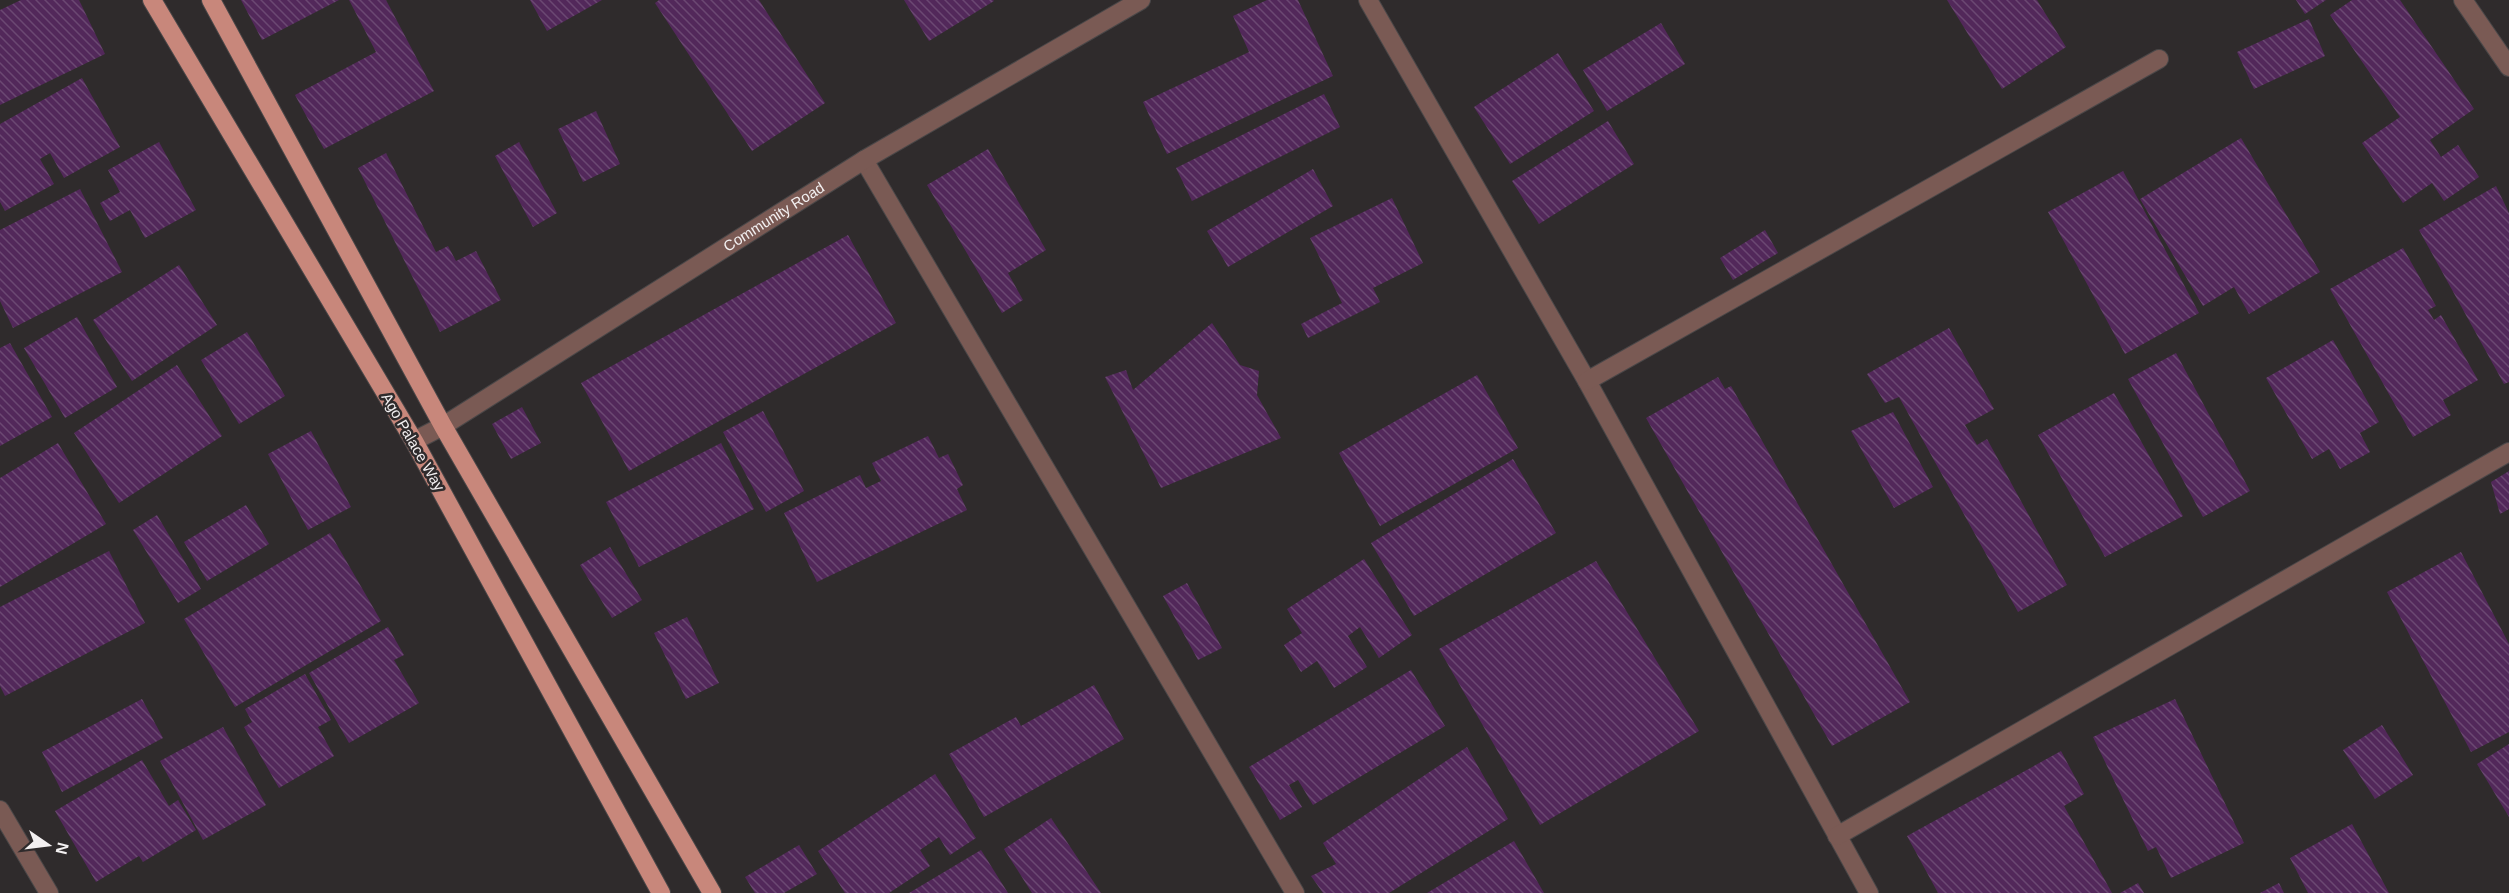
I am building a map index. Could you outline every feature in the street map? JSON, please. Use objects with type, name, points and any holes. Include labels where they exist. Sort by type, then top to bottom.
[{"type":"main road","name":"Ago Palace Way","points":[[152,0],[414,441],[661,893]]},
{"type":"main road","points":[[211,0],[443,426],[712,893]]},
{"type":"street","name":"Community Road","points":[[414,441],[443,426],[864,160],[1141,0]]},
{"type":"street","points":[[1368,0],[1587,381],[1869,893]]},
{"type":"street","points":[[2463,0],[2509,68]]},
{"type":"street","points":[[1587,381],[2159,59]]},
{"type":"street","points":[[864,160],[1295,893]]},
{"type":"street","points":[[1837,836],[2509,452]]},
{"type":"street","points":[[0,810],[49,893]]},
{"type":"building","points":[[21,0],[79,0],[105,54],[0,105],[0,10]]},
{"type":"building","points":[[241,0],[339,0],[262,40]]},
{"type":"building","points":[[349,0],[386,0],[434,91],[324,149],[295,95],[376,52]]},
{"type":"building","points":[[530,0],[602,0],[547,31]]},
{"type":"building","points":[[659,0],[759,0],[825,103],[752,151],[655,3]]},
{"type":"building","points":[[904,0],[993,0],[994,1],[929,41]]},
{"type":"building","points":[[1267,0],[1298,0],[1333,76],[1167,154],[1143,102],[1249,52],[1233,16]]},
{"type":"building","points":[[1947,0],[2037,0],[2066,47],[2002,89]]},
{"type":"building","points":[[2296,0],[2326,0],[2305,14]]},
{"type":"building","points":[[2352,0],[2400,0],[2474,109],[2430,140],[2441,157],[2458,145],[2479,177],[2444,201],[2432,183],[2403,203],[2362,143],[2400,117],[2330,15]]},
{"type":"building","points":[[2309,19],[2325,56],[2254,89],[2237,52]]},
{"type":"building","points":[[1661,23],[1685,64],[1607,111],[1583,70]]},
{"type":"building","points":[[1558,53],[1594,111],[1510,164],[1474,107]]},
{"type":"building","points":[[82,78],[120,147],[64,178],[50,153],[40,159],[54,184],[5,211],[0,202],[0,124]]},
{"type":"building","points":[[1324,94],[1340,127],[1192,201],[1176,168]]},
{"type":"building","points":[[596,111],[620,164],[583,182],[558,129]]},
{"type":"building","points":[[1608,121],[1634,164],[1539,224],[1512,181]]},
{"type":"building","points":[[2241,138],[2320,272],[2249,314],[2234,287],[2203,306],[2140,199]]},
{"type":"building","points":[[159,142],[196,210],[145,238],[130,210],[110,221],[100,203],[120,192],[108,170]]},
{"type":"building","points":[[519,142],[557,213],[533,227],[495,156]]},
{"type":"building","points":[[988,149],[1046,250],[1008,273],[1023,300],[1002,313],[927,185]]},
{"type":"building","points":[[386,153],[436,252],[448,246],[456,261],[476,251],[501,300],[440,332],[358,168]]},
{"type":"building","points":[[1313,169],[1333,206],[1228,267],[1207,231]]},
{"type":"building","points":[[2123,171],[2199,313],[2125,354],[2048,212]]},
{"type":"building","points":[[2496,186],[2509,213],[2509,382],[2504,384],[2419,230]]},
{"type":"building","points":[[80,189],[122,272],[13,328],[0,301],[0,230]]},
{"type":"building","points":[[1392,198],[1423,263],[1373,288],[1380,302],[1308,338],[1301,324],[1342,303],[1310,238]]},
{"type":"building","points":[[1765,230],[1778,253],[1733,280],[1720,258]]},
{"type":"building","points":[[848,235],[896,323],[629,471],[581,383]]},
{"type":"building","points":[[2403,248],[2436,306],[2428,310],[2434,320],[2441,315],[2478,380],[2443,400],[2451,415],[2413,437],[2330,289]]},
{"type":"building","points":[[179,265],[217,325],[132,381],[93,320]]},
{"type":"building","points":[[77,317],[117,387],[65,418],[24,348]]},
{"type":"building","points":[[1212,323],[1240,365],[1259,371],[1257,395],[1281,438],[1161,488],[1105,377],[1126,370],[1133,390]]},
{"type":"building","points":[[1949,328],[1994,409],[1965,425],[1977,445],[1987,439],[2067,585],[2018,612],[1899,397],[1885,403],[1867,374]]},
{"type":"building","points":[[247,332],[285,396],[239,424],[201,360]]},
{"type":"building","points":[[2333,340],[2379,422],[2360,433],[2370,452],[2340,469],[2329,449],[2312,459],[2266,378]]},
{"type":"building","points":[[10,343],[52,417],[0,446],[0,348]]},
{"type":"building","points":[[2176,353],[2250,491],[2203,517],[2128,379]]},
{"type":"building","points":[[177,365],[222,436],[119,503],[74,433]]},
{"type":"building","points":[[1477,375],[1518,448],[1380,526],[1339,453]]},
{"type":"building","points":[[1718,377],[1725,389],[1731,386],[1910,702],[1832,746],[1646,418]]},
{"type":"building","points":[[2114,393],[2183,516],[2105,557],[2038,435]]},
{"type":"building","points":[[522,407],[541,443],[511,459],[492,424]]},
{"type":"building","points":[[763,411],[804,491],[766,512],[723,432]]},
{"type":"building","points":[[1893,412],[1933,487],[1894,508],[1851,431]]},
{"type":"building","points":[[311,431],[351,507],[308,530],[268,454]]},
{"type":"building","points":[[928,436],[939,458],[948,454],[963,485],[957,489],[967,510],[817,582],[784,513],[860,475],[866,488],[881,481],[872,463]]},
{"type":"building","points":[[58,443],[106,524],[0,587],[0,478]]},
{"type":"building","points":[[721,443],[754,509],[639,567],[606,502]]},
{"type":"building","points":[[1513,459],[1556,533],[1414,616],[1371,543]]},
{"type":"building","points":[[2509,471],[2509,509],[2500,514],[2491,482]]},
{"type":"building","points":[[246,505],[269,544],[207,581],[184,542]]},
{"type":"building","points":[[157,515],[201,589],[178,603],[133,530]]},
{"type":"building","points":[[330,533],[381,621],[235,707],[184,619]]},
{"type":"building","points":[[610,547],[642,600],[612,618],[580,565]]},
{"type":"building","points":[[109,551],[145,623],[5,696],[0,686],[0,607]]},
{"type":"building","points":[[2461,552],[2509,644],[2509,732],[2471,752],[2387,592]]},
{"type":"building","points":[[1364,559],[1412,635],[1379,658],[1360,627],[1348,636],[1367,667],[1334,688],[1317,661],[1301,672],[1284,645],[1302,633],[1287,609]]},
{"type":"building","points":[[1596,561],[1699,731],[1540,825],[1439,649]]},
{"type":"building","points":[[1187,583],[1222,648],[1198,660],[1163,596]]},
{"type":"building","points":[[687,617],[719,683],[686,699],[654,633]]},
{"type":"building","points":[[388,627],[404,655],[394,660],[419,703],[349,743],[309,673]]},
{"type":"building","points":[[1411,670],[1445,726],[1313,805],[1298,780],[1289,785],[1302,807],[1280,820],[1249,767]]},
{"type":"building","points":[[305,674],[331,720],[318,727],[334,756],[279,788],[244,727],[252,722],[245,709]]},
{"type":"building","points":[[1094,685],[1124,739],[984,817],[949,754],[1016,717],[1021,726]]},
{"type":"building","points":[[142,699],[163,738],[62,792],[42,752]]},
{"type":"building","points":[[2175,699],[2244,843],[2171,878],[2156,847],[2148,851],[2093,737]]},
{"type":"building","points":[[2382,725],[2413,775],[2375,799],[2343,750]]},
{"type":"building","points":[[223,727],[266,805],[203,840],[160,761]]},
{"type":"building","points":[[2509,744],[2509,817],[2477,764]]},
{"type":"building","points":[[1467,747],[1508,819],[1389,893],[1323,893],[1311,876],[1336,864],[1323,843]]},
{"type":"building","points":[[2061,751],[2084,794],[2064,806],[2112,893],[1938,893],[1907,836]]},
{"type":"building","points":[[142,760],[169,806],[178,800],[196,830],[143,862],[139,856],[96,882],[55,811]]},
{"type":"building","points":[[935,774],[976,838],[950,855],[939,837],[920,850],[930,866],[889,893],[845,893],[818,851]]},
{"type":"building","points":[[1051,818],[1101,893],[1032,893],[1004,849]]},
{"type":"building","points":[[2352,824],[2389,893],[2308,893],[2290,858]]},
{"type":"building","points":[[1514,841],[1544,893],[1427,893]]},
{"type":"building","points":[[799,845],[817,874],[784,893],[755,893],[745,877]]},
{"type":"building","points":[[981,850],[1008,893],[909,893]]},
{"type":"building","points":[[2138,883],[2144,893],[2120,893]]},
{"type":"building","points":[[2279,883],[2284,893],[2260,893]]}]
